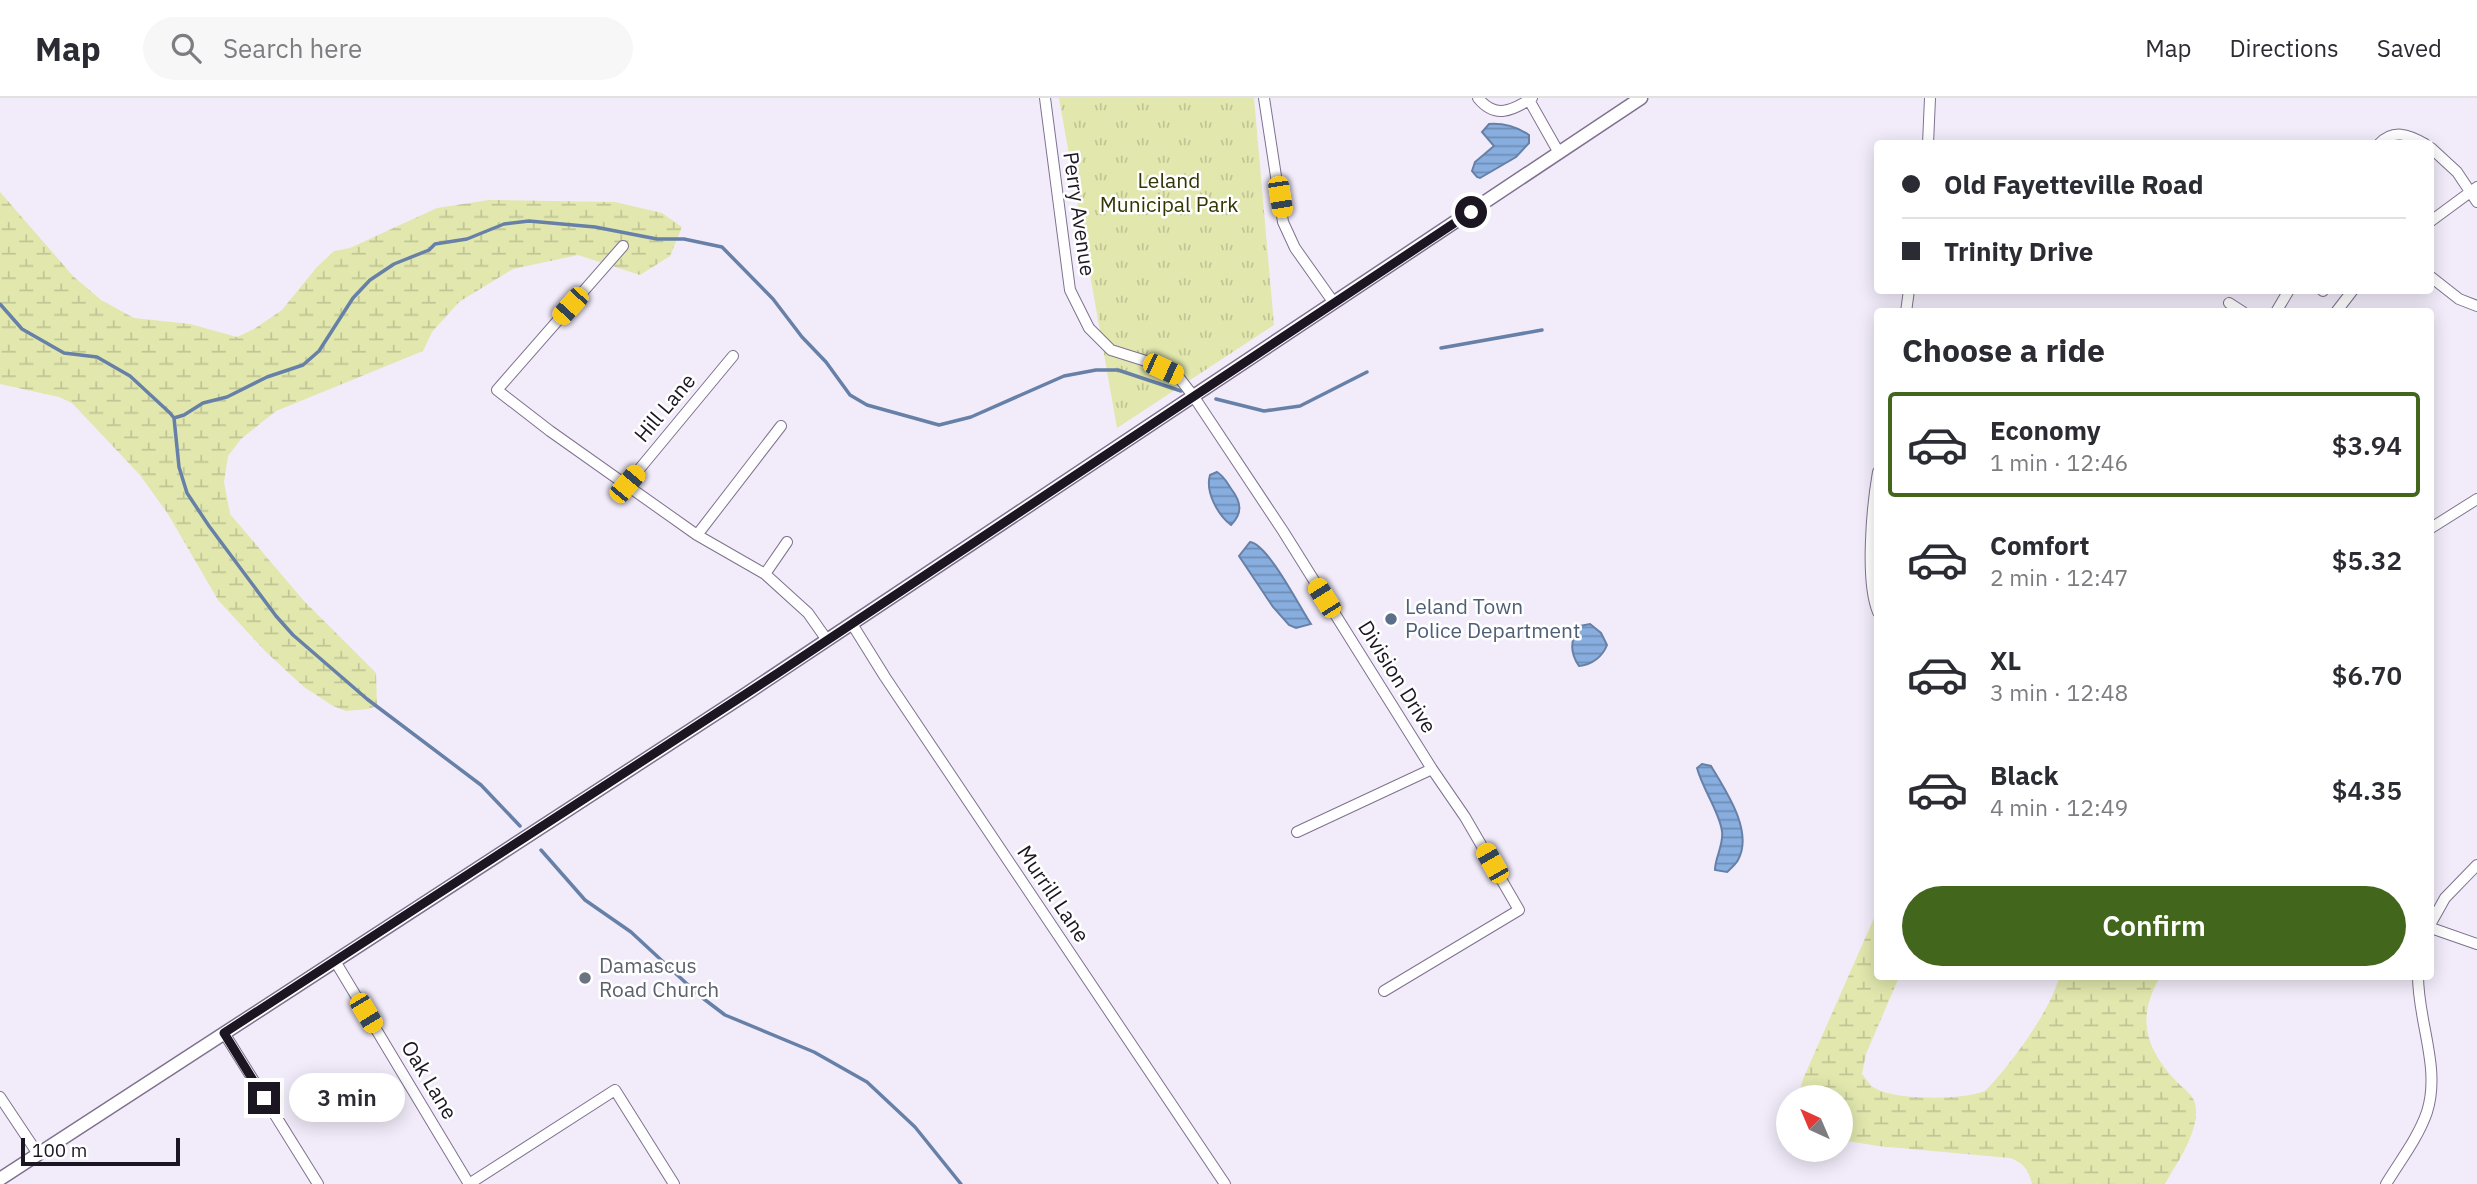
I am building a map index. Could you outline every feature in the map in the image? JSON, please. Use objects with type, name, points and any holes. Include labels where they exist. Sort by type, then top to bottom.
[{"type":"street","name":"Perry Avenue","points":[[1045,98],[1070,290],[1089,328],[1111,350],[1149,362],[1177,375],[1194,397]]},
{"type":"street","points":[[1264,98],[1283,222],[1288,235],[1334,303]]},
{"type":"street","points":[[1478,98],[1484,106],[1499,111],[1518,107],[1530,99],[1559,153]]},
{"type":"street","points":[[0,1179],[852,624],[1641,98]]},
{"type":"street","points":[[1928,140],[1930,98]]},
{"type":"street","points":[[2384,140],[2391,134],[2399,134],[2414,140]]},
{"type":"street","points":[[2434,151],[2474,189],[2477,202]]},
{"type":"street","points":[[2434,219],[2474,189]]},
{"type":"street","points":[[623,246],[497,390],[697,535],[765,573],[808,613],[827,640]]},
{"type":"street","points":[[2434,279],[2453,295],[2477,306]]},
{"type":"street","points":[[2339,308],[2350,294]]},
{"type":"street","points":[[2229,303],[2237,308]]},
{"type":"street","name":"Hill Lane","points":[[627,484],[733,356]]},
{"type":"street","name":"Division Drive","points":[[1194,397],[1283,531],[1465,817],[1519,910],[1384,991]]},
{"type":"street","points":[[697,535],[781,426]]},
{"type":"street","points":[[2434,526],[2477,499]]},
{"type":"street","points":[[1874,521],[1870,570],[1874,597]]},
{"type":"street","points":[[765,573],[787,542]]},
{"type":"street","name":"Murrill Lane","points":[[852,624],[892,689],[1225,1184]]},
{"type":"street","points":[[1297,832],[1432,769]]},
{"type":"street","points":[[2434,920],[2456,884],[2477,865]]},
{"type":"street","points":[[2434,926],[2477,944]]},
{"type":"street","name":"Oak Lane","points":[[335,961],[469,1184]]},
{"type":"street","points":[[2386,1184],[2423,1123],[2430,1096],[2431,1069],[2420,1007],[2418,980]]},
{"type":"street","points":[[224,1033],[318,1184]]},
{"type":"street","points":[[469,1184],[615,1090],[674,1184]]},
{"type":"street","points":[[0,1097],[38,1154]]},
{"type":"green space","name":"Leland Municipal Park","points":[[1059,98],[1254,98],[1274,325],[1117,428]]},
{"type":"green space","points":[[0,192],[73,276],[101,300],[134,318],[190,324],[237,337],[282,310],[316,268],[334,251],[350,248],[437,208],[489,200],[615,202],[662,213],[682,227],[670,256],[640,275],[578,255],[513,269],[459,302],[432,332],[423,351],[276,411],[241,439],[228,456],[224,482],[230,514],[304,601],[376,673],[377,706],[346,711],[333,706],[304,687],[266,652],[218,600],[168,514],[140,475],[72,403],[59,397],[0,384]]},
{"type":"green space","points":[[1874,918],[1874,980],[1898,980],[1866,1054],[1862,1074],[1873,1087],[1896,1095],[1928,1098],[1985,1091],[2006,1068],[2039,1021],[2058,980],[2159,980],[2148,1005],[2147,1031],[2156,1055],[2191,1096],[2196,1109],[2190,1139],[2165,1184],[2032,1184],[2025,1168],[2010,1158],[1853,1142],[1853,1085],[1801,1085]]},
{"type":"water","points":[[1489,124],[1520,130],[1529,135],[1529,143],[1516,157],[1480,178],[1472,171],[1475,162],[1494,146],[1482,132]]},
{"type":"water","points":[[1217,472],[1226,480],[1239,503],[1239,512],[1231,525],[1217,509],[1209,489],[1210,475]]},
{"type":"water","points":[[1250,542],[1266,553],[1311,624],[1296,628],[1289,625],[1273,607],[1239,556]]},
{"type":"water","points":[[1590,624],[1601,633],[1607,645],[1596,659],[1579,666],[1574,656],[1573,641],[1580,626]]},
{"type":"water","points":[[1702,764],[1711,766],[1736,811],[1740,824],[1742,849],[1737,862],[1727,872],[1715,870],[1722,831],[1697,768]]},
{"type":"waterway","points":[[174,418],[203,403],[227,397],[267,377],[303,365],[319,351],[353,298],[370,280],[394,264],[429,250],[435,244],[467,239],[504,224],[529,221],[595,227],[657,239],[684,239],[722,247],[773,299],[850,395],[867,405],[939,425],[971,417],[1064,376],[1096,370],[1118,370],[1181,391]]},
{"type":"waterway","points":[[0,304],[22,329],[64,353],[97,357],[130,376],[170,413],[174,418],[179,467],[187,493],[276,616],[293,635],[367,699],[481,785],[520,826]]},
{"type":"waterway","points":[[1441,348],[1542,330]]},
{"type":"waterway","points":[[1216,399],[1264,411],[1300,406],[1367,372]]},
{"type":"waterway","points":[[541,850],[585,900],[631,932],[700,996],[725,1015],[814,1052],[867,1082],[915,1127],[961,1184]]},
{"type":"place","name":"Leland Town Police Department","points":[[1391,619]]},
{"type":"place","name":"Damascus Road Church","points":[[585,978]]},
{"type":"route","points":[[264,1098],[224,1033],[778,673],[1471,212]]}]
